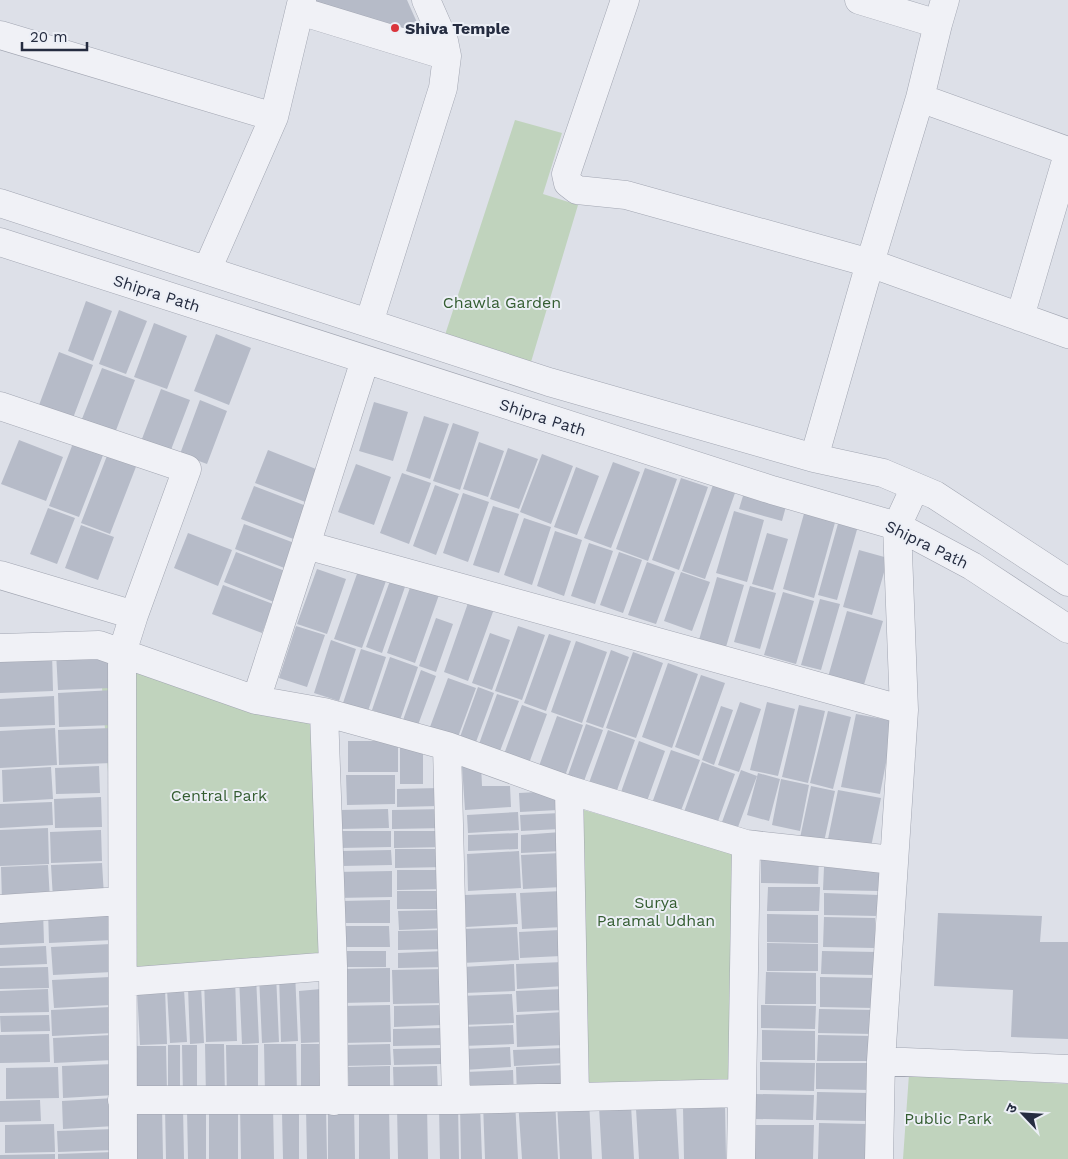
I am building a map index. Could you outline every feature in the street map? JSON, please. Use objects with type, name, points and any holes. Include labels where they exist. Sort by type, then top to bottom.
[{"type":"street","points":[[369,323],[443,88],[448,56],[444,41],[426,0]]},
{"type":"street","points":[[625,0],[566,174],[568,183],[577,190],[626,195],[870,263],[1068,334]]},
{"type":"street","points":[[814,458],[920,98],[942,12],[859,0]]},
{"type":"street","points":[[207,270],[274,117],[301,5],[448,56]]},
{"type":"street","points":[[0,35],[274,117]]},
{"type":"street","points":[[920,98],[1068,152],[1020,317]]},
{"type":"street","points":[[0,203],[549,382],[814,458],[883,473],[934,495],[1068,582]]},
{"type":"street","name":"Shipra Path","points":[[0,242],[772,490],[897,526],[972,566],[1068,629]]},
{"type":"street","points":[[256,700],[365,360]]},
{"type":"street","points":[[0,406],[187,469],[122,653],[123,1159]]},
{"type":"street","points":[[879,1159],[881,1061],[904,710],[897,526],[915,486]]},
{"type":"street","points":[[306,545],[904,710]]},
{"type":"street","points":[[0,575],[134,616]]},
{"type":"street","points":[[0,648],[99,645],[256,700],[324,712],[447,746],[569,790],[746,844],[893,860]]},
{"type":"street","points":[[324,712],[333,966],[334,1101]]},
{"type":"street","points":[[447,746],[456,1100]]},
{"type":"street","points":[[569,790],[575,1097]]},
{"type":"street","points":[[741,1159],[746,844]]},
{"type":"street","points":[[0,909],[121,901]]},
{"type":"street","points":[[123,982],[333,966]]},
{"type":"street","points":[[881,1061],[1068,1069]]},
{"type":"street","points":[[122,1100],[456,1100],[741,1094]]},
{"type":"green space","name":"Chawla Garden","points":[[515,120],[562,133],[543,194],[578,205],[531,362],[444,338]]},
{"type":"green space","name":"Central Park","points":[[99,645],[324,712],[333,966],[123,982]]},
{"type":"green space","name":"Surya Paramal Udhan","points":[[577,808],[734,853],[728,1085],[583,1083]]},
{"type":"green space","name":"Public Park","points":[[909,1074],[1068,1084],[1068,1159],[903,1159]]},
{"type":"building","name":"Shiva Temple","points":[[315,0],[407,0],[427,45],[313,10]]},
{"type":"building","points":[[86,301],[112,311],[93,361],[68,351]]},
{"type":"building","points":[[119,310],[147,321],[126,374],[99,364]]},
{"type":"building","points":[[154,323],[187,336],[167,389],[134,377]]},
{"type":"building","points":[[216,334],[251,348],[229,405],[194,391]]},
{"type":"building","points":[[59,352],[93,365],[70,426],[36,413]]},
{"type":"building","points":[[102,368],[135,380],[112,441],[78,429]]},
{"type":"building","points":[[161,389],[190,400],[169,455],[140,444]]},
{"type":"building","points":[[200,400],[227,411],[207,464],[180,454]]},
{"type":"building","points":[[374,402],[408,412],[393,461],[359,451]]},
{"type":"building","points":[[424,416],[449,424],[430,479],[406,471]]},
{"type":"building","points":[[453,423],[479,432],[460,490],[433,481]]},
{"type":"building","points":[[75,438],[105,450],[79,517],[49,506]]},
{"type":"building","points":[[19,440],[63,457],[46,501],[1,484]]},
{"type":"building","points":[[479,442],[504,451],[488,497],[463,489]]},
{"type":"building","points":[[110,448],[139,459],[110,534],[81,523]]},
{"type":"building","points":[[508,448],[538,459],[519,509],[490,499]]},
{"type":"building","points":[[268,450],[321,471],[308,503],[255,483]]},
{"type":"building","points":[[542,454],[573,466],[551,524],[520,512]]},
{"type":"building","points":[[613,462],[640,472],[611,548],[584,538]]},
{"type":"building","points":[[356,464],[391,477],[374,525],[338,512]]},
{"type":"building","points":[[576,467],[599,476],[577,535],[554,527]]},
{"type":"building","points":[[645,468],[677,479],[648,561],[616,549]]},
{"type":"building","points":[[402,473],[431,483],[409,544],[380,533]]},
{"type":"building","points":[[681,478],[708,487],[679,570],[652,560]]},
{"type":"building","points":[[435,485],[459,494],[436,555],[413,546]]},
{"type":"building","points":[[713,485],[735,493],[705,579],[682,571]]},
{"type":"building","points":[[254,486],[309,507],[296,540],[241,519]]},
{"type":"building","points":[[746,486],[788,499],[782,521],[739,509]]},
{"type":"building","points":[[463,493],[489,502],[468,562],[443,553]]},
{"type":"building","points":[[493,506],[519,514],[499,573],[473,565]]},
{"type":"building","points":[[48,508],[75,518],[57,564],[30,554]]},
{"type":"building","points":[[805,510],[836,519],[814,598],[783,589]]},
{"type":"building","points":[[734,511],[764,520],[747,582],[716,573]]},
{"type":"building","points":[[524,518],[551,527],[532,585],[504,575]]},
{"type":"building","points":[[839,520],[858,526],[837,600],[818,595]]},
{"type":"building","points":[[244,524],[297,544],[287,569],[235,549]]},
{"type":"building","points":[[81,525],[114,537],[98,580],[65,568]]},
{"type":"building","points":[[555,531],[582,540],[564,596],[537,586]]},
{"type":"building","points":[[188,533],[232,550],[218,586],[174,568]]},
{"type":"building","points":[[767,533],[788,539],[773,590],[752,584]]},
{"type":"building","points":[[589,543],[613,551],[595,604],[571,596]]},
{"type":"building","points":[[859,550],[888,558],[872,615],[843,607]]},
{"type":"building","points":[[236,552],[285,571],[274,602],[224,582]]},
{"type":"building","points":[[619,552],[642,560],[623,613],[600,605]]},
{"type":"building","points":[[647,562],[675,572],[656,624],[628,615]]},
{"type":"building","points":[[317,569],[346,579],[327,634],[297,624]]},
{"type":"building","points":[[358,571],[386,581],[362,648],[334,639]]},
{"type":"building","points":[[681,572],[710,582],[692,631],[664,621]]},
{"type":"building","points":[[717,577],[744,585],[726,647],[699,640]]},
{"type":"building","points":[[391,578],[406,584],[382,653],[366,647]]},
{"type":"building","points":[[412,582],[440,592],[415,663],[387,653]]},
{"type":"building","points":[[223,585],[273,604],[262,633],[212,614]]},
{"type":"building","points":[[750,586],[776,593],[760,649],[734,642]]},
{"type":"building","points":[[783,592],[814,601],[796,664],[764,655]]},
{"type":"building","points":[[820,599],[840,604],[821,670],[801,665]]},
{"type":"building","points":[[469,600],[494,609],[468,681],[444,672]]},
{"type":"building","points":[[847,611],[883,621],[863,688],[828,677]]},
{"type":"building","points":[[436,618],[453,624],[436,672],[419,666]]},
{"type":"building","points":[[296,626],[325,635],[307,687],[279,678]]},
{"type":"building","points":[[518,626],[545,635],[522,700],[495,691]]},
{"type":"building","points":[[490,633],[510,640],[492,690],[472,683]]},
{"type":"building","points":[[549,634],[571,641],[546,711],[524,703]]},
{"type":"building","points":[[331,640],[356,649],[339,701],[314,693]]},
{"type":"building","points":[[576,641],[607,652],[582,723],[551,712]]},
{"type":"building","points":[[361,649],[386,657],[367,714],[342,706]]},
{"type":"building","points":[[109,650],[111,688],[58,690],[56,652]]},
{"type":"building","points":[[611,650],[629,657],[603,728],[586,722]]},
{"type":"building","points":[[52,652],[53,691],[0,693],[0,654]]},
{"type":"building","points":[[633,652],[663,663],[636,738],[606,728]]},
{"type":"building","points":[[390,657],[418,667],[400,720],[372,710]]},
{"type":"building","points":[[668,663],[698,674],[672,748],[642,737]]},
{"type":"building","points":[[421,670],[436,676],[418,725],[403,720]]},
{"type":"building","points":[[701,675],[725,683],[699,756],[675,747]]},
{"type":"building","points":[[448,678],[476,688],[458,737],[430,727]]},
{"type":"building","points":[[478,687],[494,693],[476,742],[460,737]]},
{"type":"building","points":[[113,690],[114,725],[59,727],[58,693]]},
{"type":"building","points":[[497,694],[519,701],[500,751],[479,744]]},
{"type":"building","points":[[54,696],[55,725],[0,727],[0,699]]},
{"type":"building","points":[[740,702],[761,709],[739,772],[718,765]]},
{"type":"building","points":[[767,702],[795,709],[778,776],[750,770]]},
{"type":"building","points":[[522,705],[547,714],[528,766],[503,757]]},
{"type":"building","points":[[799,705],[825,711],[808,783],[782,777]]},
{"type":"building","points":[[721,706],[733,710],[714,765],[702,760]]},
{"type":"building","points":[[828,711],[851,717],[833,789],[810,783]]},
{"type":"building","points":[[856,714],[894,721],[880,794],[841,787]]},
{"type":"building","points":[[557,716],[583,725],[565,776],[539,766]]},
{"type":"building","points":[[586,724],[603,730],[584,781],[568,775]]},
{"type":"building","points":[[55,728],[57,765],[0,768],[0,731]]},
{"type":"building","points":[[111,728],[112,763],[59,765],[58,730]]},
{"type":"building","points":[[608,730],[635,740],[616,793],[589,783]]},
{"type":"building","points":[[348,741],[398,741],[398,772],[348,772]]},
{"type":"building","points":[[639,741],[665,751],[646,804],[620,795]]},
{"type":"building","points":[[423,743],[423,784],[400,784],[400,744]]},
{"type":"building","points":[[671,750],[700,760],[679,816],[651,806]]},
{"type":"building","points":[[702,762],[735,774],[717,824],[684,812]]},
{"type":"building","points":[[481,765],[482,786],[510,786],[511,807],[465,810],[462,766]]},
{"type":"building","points":[[99,766],[100,793],[56,794],[55,768]]},
{"type":"building","points":[[51,767],[53,799],[3,802],[2,770]]},
{"type":"building","points":[[741,770],[757,776],[738,827],[722,822]]},
{"type":"building","points":[[758,773],[780,779],[769,821],[747,815]]},
{"type":"building","points":[[346,775],[395,775],[395,804],[347,805]]},
{"type":"building","points":[[781,779],[809,785],[800,831],[772,825]]},
{"type":"building","points":[[811,786],[835,791],[824,842],[800,838]]},
{"type":"building","points":[[439,788],[439,806],[397,807],[397,789]]},
{"type":"building","points":[[838,790],[881,798],[871,847],[828,839]]},
{"type":"building","points":[[557,791],[558,810],[520,812],[519,793]]},
{"type":"building","points":[[101,797],[102,827],[55,828],[54,799]]},
{"type":"building","points":[[52,802],[53,825],[0,828],[0,804]]},
{"type":"building","points":[[388,809],[389,828],[340,829],[340,810]]},
{"type":"building","points":[[445,809],[445,828],[392,829],[392,810]]},
{"type":"building","points":[[518,812],[519,830],[468,833],[467,815]]},
{"type":"building","points":[[560,813],[560,829],[521,831],[520,815]]},
{"type":"building","points":[[48,828],[49,864],[0,866],[0,830]]},
{"type":"building","points":[[101,830],[102,861],[51,863],[50,832]]},
{"type":"building","points":[[340,831],[391,831],[391,847],[340,848]]},
{"type":"building","points":[[394,831],[446,831],[447,847],[394,848]]},
{"type":"building","points":[[561,832],[562,851],[521,853],[521,835]]},
{"type":"building","points":[[518,833],[518,849],[468,851],[468,835]]},
{"type":"building","points":[[395,849],[446,849],[446,867],[395,868]]},
{"type":"building","points":[[391,850],[392,865],[341,866],[340,851]]},
{"type":"building","points":[[519,851],[521,888],[468,891],[467,854]]},
{"type":"building","points":[[561,853],[562,887],[523,889],[521,855]]},
{"type":"building","points":[[761,858],[819,859],[818,884],[761,883]]},
{"type":"building","points":[[102,863],[104,896],[53,899],[51,865]]},
{"type":"building","points":[[48,865],[50,900],[2,902],[1,867]]},
{"type":"building","points":[[824,867],[882,868],[881,891],[823,890]]},
{"type":"building","points":[[397,870],[446,870],[446,889],[397,890]]},
{"type":"building","points":[[392,871],[392,897],[336,898],[335,872]]},
{"type":"building","points":[[768,887],[820,887],[819,911],[767,911]]},
{"type":"building","points":[[397,891],[446,891],[446,909],[397,909]]},
{"type":"building","points":[[562,891],[563,927],[522,929],[520,893]]},
{"type":"building","points":[[516,893],[518,924],[466,927],[465,895]]},
{"type":"building","points":[[824,893],[879,895],[879,916],[824,915]]},
{"type":"building","points":[[390,900],[390,923],[340,923],[340,901]]},
{"type":"building","points":[[111,907],[113,940],[49,943],[48,910]]},
{"type":"building","points":[[43,910],[44,943],[0,945],[0,912]]},
{"type":"building","points":[[447,910],[448,928],[399,930],[398,911]]},
{"type":"building","points":[[938,913],[1042,916],[1040,942],[1068,942],[1068,1039],[1011,1037],[1013,990],[934,986]]},
{"type":"building","points":[[767,914],[818,915],[818,943],[767,942]]},
{"type":"building","points":[[824,917],[875,918],[875,948],[823,947]]},
{"type":"building","points":[[341,926],[389,926],[390,947],[341,947]]},
{"type":"building","points":[[517,927],[519,960],[462,963],[461,929]]},
{"type":"building","points":[[446,930],[447,949],[398,950],[398,931]]},
{"type":"building","points":[[560,930],[561,956],[520,958],[519,932]]},
{"type":"building","points":[[767,943],[818,944],[818,971],[767,971]]},
{"type":"building","points":[[111,944],[112,972],[53,975],[51,947]]},
{"type":"building","points":[[46,946],[47,964],[0,966],[0,948]]},
{"type":"building","points":[[340,951],[386,951],[386,967],[341,967]]},
{"type":"building","points":[[445,951],[446,967],[398,968],[398,953]]},
{"type":"building","points":[[822,951],[877,952],[876,975],[821,974]]},
{"type":"building","points":[[563,962],[564,986],[517,989],[516,964]]},
{"type":"building","points":[[514,964],[515,991],[464,993],[463,967]]},
{"type":"building","points":[[48,967],[49,988],[0,989],[0,968]]},
{"type":"building","points":[[390,968],[390,1002],[340,1003],[340,969]]},
{"type":"building","points":[[445,969],[446,1003],[393,1004],[392,970]]},
{"type":"building","points":[[295,972],[298,1041],[281,1042],[279,973]]},
{"type":"building","points":[[766,972],[816,973],[816,1004],[765,1004]]},
{"type":"building","points":[[276,974],[279,1042],[262,1043],[259,975]]},
{"type":"building","points":[[256,976],[259,1043],[242,1044],[239,977]]},
{"type":"building","points":[[110,977],[111,1005],[54,1008],[52,980]]},
{"type":"building","points":[[235,977],[237,1041],[206,1042],[204,978]]},
{"type":"building","points":[[820,977],[874,978],[874,1008],[820,1007]]},
{"type":"building","points":[[201,986],[204,1043],[190,1044],[188,987]]},
{"type":"building","points":[[165,988],[167,1044],[140,1045],[137,989]]},
{"type":"building","points":[[48,989],[49,1012],[0,1013],[0,991]]},
{"type":"building","points":[[167,989],[184,989],[187,1042],[170,1043]]},
{"type":"building","points":[[321,989],[323,1042],[301,1043],[299,991]]},
{"type":"building","points":[[564,989],[565,1010],[517,1012],[516,991]]},
{"type":"building","points":[[512,994],[514,1023],[461,1025],[460,996]]},
{"type":"building","points":[[390,1005],[391,1042],[341,1043],[340,1006]]},
{"type":"building","points":[[442,1005],[443,1025],[394,1027],[394,1006]]},
{"type":"building","points":[[761,1005],[816,1006],[815,1029],[761,1028]]},
{"type":"building","points":[[111,1007],[113,1033],[52,1036],[51,1010]]},
{"type":"building","points":[[819,1009],[874,1010],[873,1034],[818,1033]]},
{"type":"building","points":[[564,1012],[565,1045],[517,1047],[516,1015]]},
{"type":"building","points":[[49,1015],[50,1031],[1,1032],[0,1016]]},
{"type":"building","points":[[513,1025],[514,1044],[462,1046],[461,1027]]},
{"type":"building","points":[[444,1028],[444,1045],[393,1046],[393,1029]]},
{"type":"building","points":[[762,1030],[815,1031],[815,1060],[762,1060]]},
{"type":"building","points":[[49,1034],[50,1062],[0,1063],[0,1035]]},
{"type":"building","points":[[112,1035],[113,1060],[54,1063],[53,1038]]},
{"type":"building","points":[[818,1035],[873,1036],[873,1061],[817,1061]]},
{"type":"building","points":[[205,1044],[224,1044],[225,1097],[206,1098]]},
{"type":"building","points":[[264,1044],[296,1044],[297,1095],[265,1095]]},
{"type":"building","points":[[301,1044],[325,1044],[326,1091],[301,1091]]},
{"type":"building","points":[[390,1044],[391,1065],[342,1066],[342,1045]]},
{"type":"building","points":[[168,1045],[180,1045],[180,1094],[168,1094]]},
{"type":"building","points":[[182,1045],[197,1045],[197,1096],[183,1096]]},
{"type":"building","points":[[226,1045],[258,1045],[258,1097],[227,1098]]},
{"type":"building","points":[[137,1046],[166,1046],[167,1092],[137,1092]]},
{"type":"building","points":[[510,1047],[511,1067],[464,1070],[463,1049]]},
{"type":"building","points":[[441,1048],[441,1064],[394,1065],[393,1049]]},
{"type":"building","points":[[564,1048],[565,1063],[514,1066],[513,1050]]},
{"type":"building","points":[[760,1062],[815,1063],[814,1091],[760,1090]]},
{"type":"building","points":[[816,1063],[871,1063],[871,1090],[816,1089]]},
{"type":"building","points":[[114,1064],[115,1095],[63,1098],[62,1066]]},
{"type":"building","points":[[565,1065],[566,1095],[517,1097],[516,1067]]},
{"type":"building","points":[[390,1066],[390,1094],[349,1095],[348,1067]]},
{"type":"building","points":[[437,1066],[438,1095],[394,1096],[393,1067]]},
{"type":"building","points":[[58,1067],[59,1098],[6,1099],[6,1068]]},
{"type":"building","points":[[513,1070],[514,1097],[466,1099],[465,1072]]},
{"type":"building","points":[[817,1092],[869,1093],[868,1121],[816,1120]]},
{"type":"building","points":[[755,1094],[814,1095],[813,1120],[755,1119]]},
{"type":"building","points":[[114,1098],[115,1126],[63,1129],[62,1101]]},
{"type":"building","points":[[555,1099],[558,1159],[522,1159],[518,1101]]},
{"type":"building","points":[[40,1100],[41,1121],[0,1122],[0,1101]]},
{"type":"building","points":[[589,1100],[592,1159],[560,1159],[557,1102]]},
{"type":"building","points":[[515,1101],[518,1159],[485,1159],[483,1103]]},
{"type":"building","points":[[238,1104],[238,1159],[209,1159],[209,1105]]},
{"type":"building","points":[[480,1104],[482,1159],[461,1159],[460,1105]]},
{"type":"building","points":[[240,1105],[273,1105],[274,1159],[241,1159]]},
{"type":"building","points":[[427,1105],[428,1159],[398,1159],[397,1106]]},
{"type":"building","points":[[458,1105],[459,1159],[440,1159],[439,1106]]},
{"type":"building","points":[[631,1105],[634,1159],[602,1159],[599,1107]]},
{"type":"building","points":[[162,1106],[163,1159],[137,1159],[136,1107]]},
{"type":"building","points":[[328,1106],[354,1106],[355,1159],[328,1159]]},
{"type":"building","points":[[359,1106],[389,1106],[390,1159],[359,1159]]},
{"type":"building","points":[[676,1106],[679,1159],[639,1159],[636,1109]]},
{"type":"building","points":[[725,1106],[726,1159],[684,1159],[683,1107]]},
{"type":"building","points":[[165,1107],[183,1107],[184,1159],[166,1159]]},
{"type":"building","points":[[306,1108],[326,1108],[327,1159],[307,1159]]},
{"type":"building","points":[[187,1109],[206,1109],[206,1159],[188,1159]]},
{"type":"building","points":[[282,1112],[299,1112],[299,1159],[283,1159]]},
{"type":"building","points":[[819,1123],[867,1124],[867,1159],[818,1159]]},
{"type":"building","points":[[54,1124],[55,1152],[5,1153],[5,1125]]},
{"type":"building","points":[[755,1125],[814,1125],[813,1159],[755,1159]]},
{"type":"building","points":[[115,1129],[116,1150],[58,1152],[57,1131]]},
{"type":"building","points":[[114,1152],[115,1159],[58,1159],[58,1154]]},
{"type":"building","points":[[55,1154],[55,1159],[0,1159],[0,1155]]},
{"type":"place","name":"Shiva Temple","points":[[395,28]]}]
